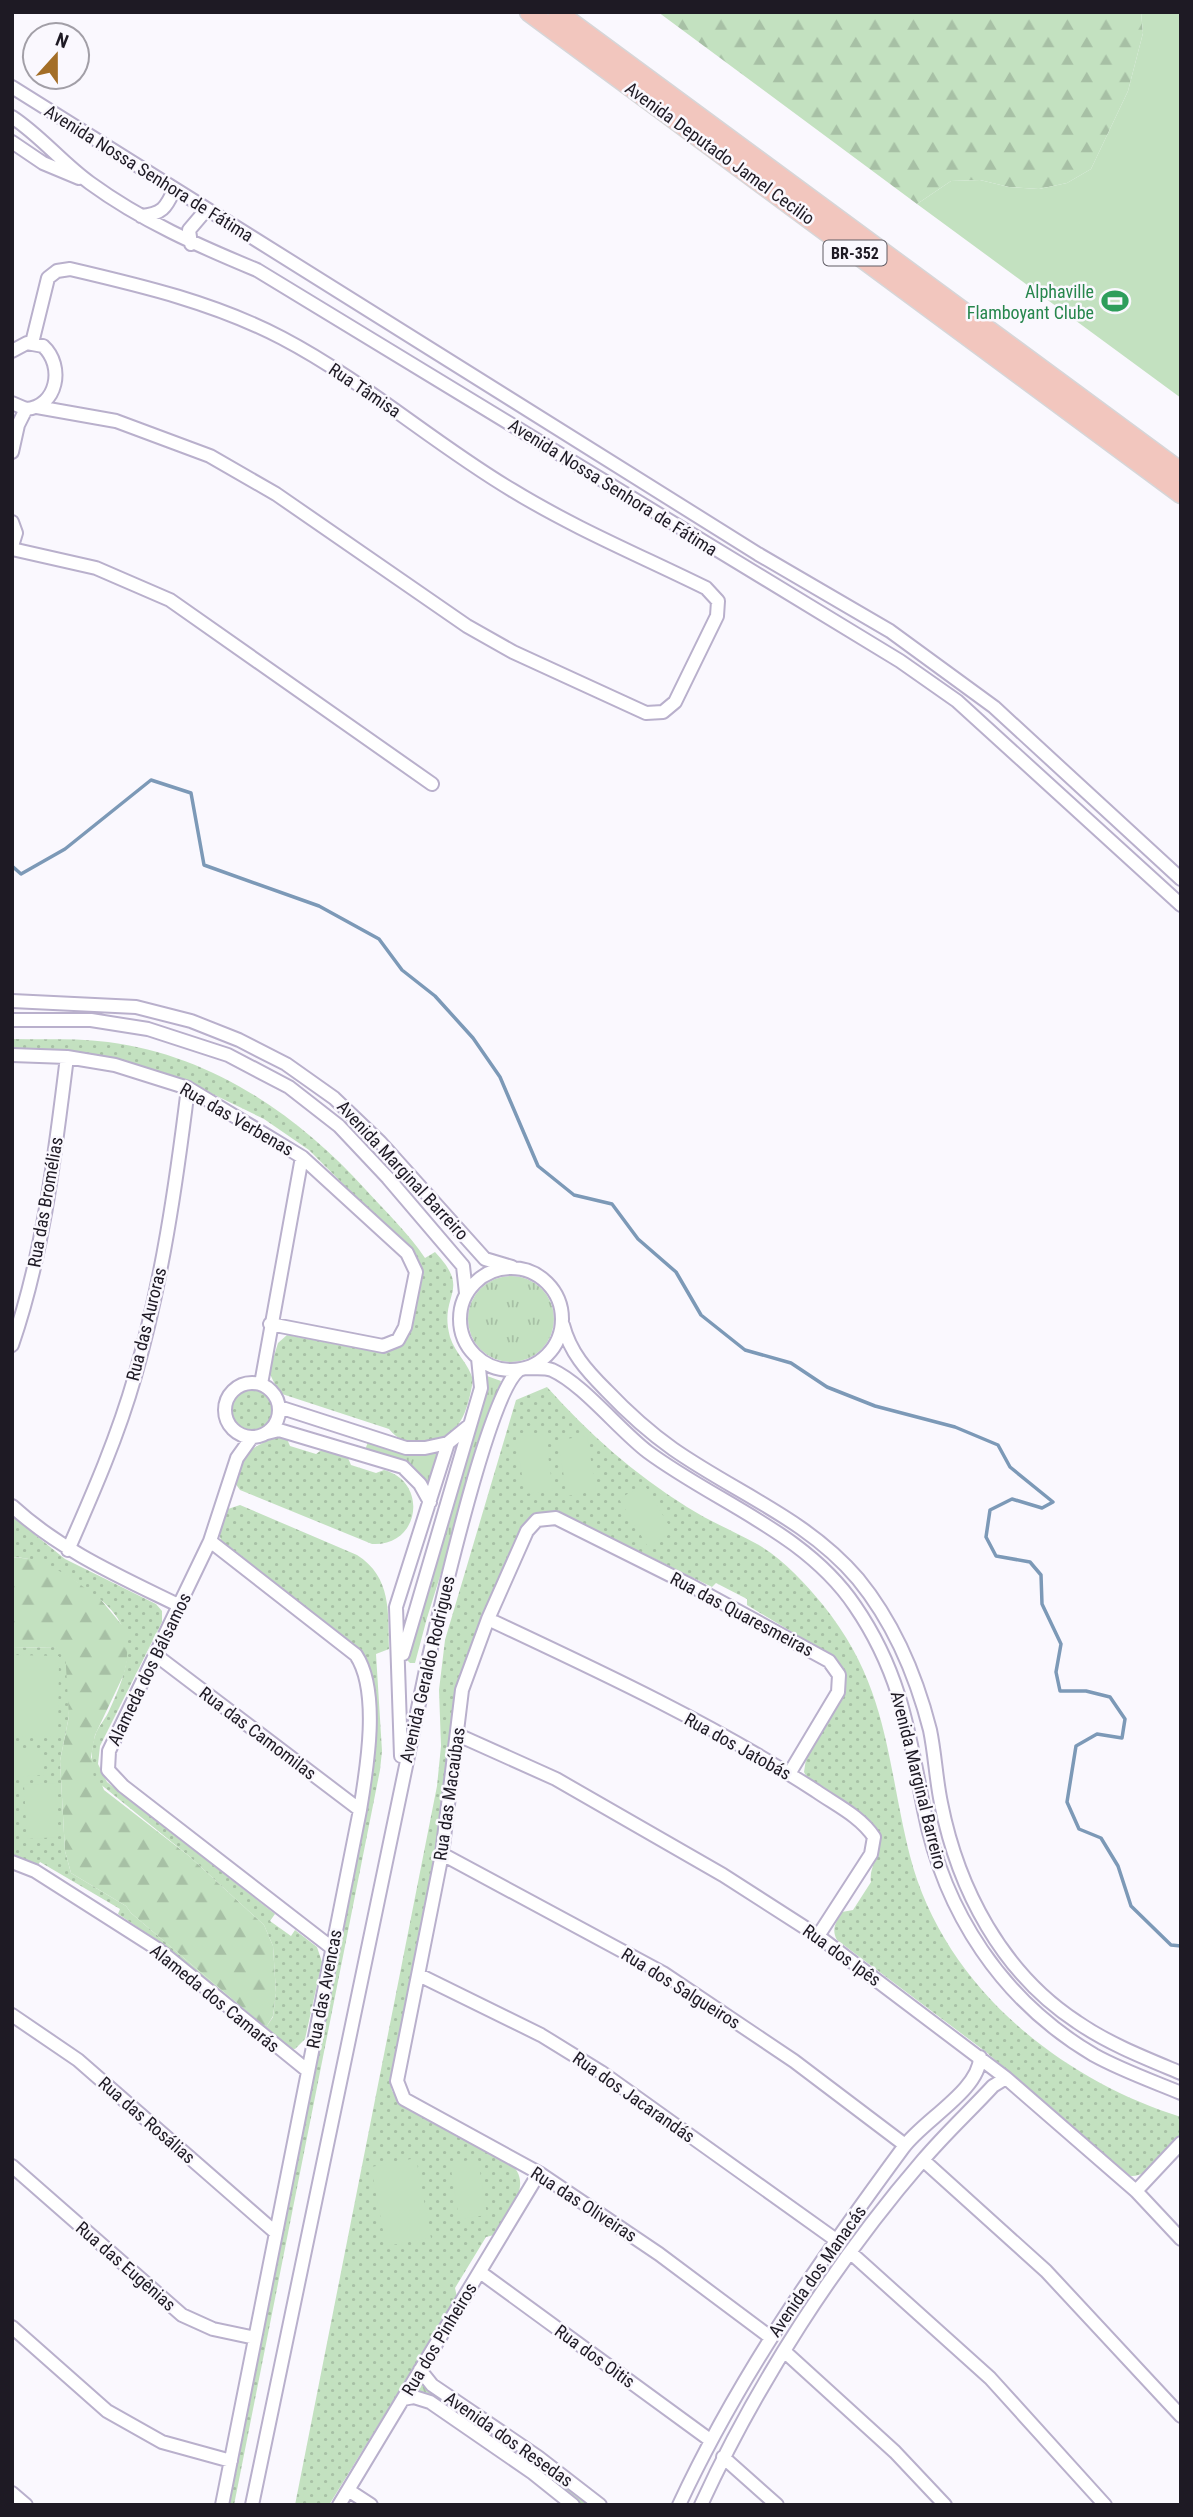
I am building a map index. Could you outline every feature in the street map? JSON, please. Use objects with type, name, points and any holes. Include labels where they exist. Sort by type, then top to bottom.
[{"type":"highway","name":"Avenida Deputado Jamel Cecilio","points":[[529,12],[1181,494]]},
{"type":"highway","name":"Avenida Deputado Jamel Cecilio","points":[[557,12],[1181,472]]},
{"type":"street","name":"Avenida Nossa Senhora de Fátima","points":[[12,87],[758,554],[890,631],[994,707],[1181,879]]},
{"type":"street","name":"Avenida Nossa Senhora de Fátima","points":[[12,117],[39,134],[89,182],[141,216],[191,244],[257,270],[900,660],[957,701],[1181,905]]},
{"type":"street","points":[[12,142],[43,163],[89,182]]},
{"type":"street","points":[[141,216],[156,215],[166,208],[174,190]]},
{"type":"street","points":[[191,244],[188,230],[206,210]]},
{"type":"street","name":"Rua Tâmisa","points":[[32,343],[48,278],[57,271],[70,269],[179,295],[233,315],[280,337],[354,380],[510,489],[555,516],[706,588],[718,601],[717,616],[675,702],[663,712],[646,713],[513,652],[467,626],[276,494],[233,468],[164,437],[67,410]]},
{"type":"street","points":[[12,403],[63,413],[67,410],[56,400],[54,361],[48,350],[32,343],[13,348]]},
{"type":"street","points":[[12,452],[18,425],[31,408],[47,400],[54,388]]},
{"type":"street","points":[[12,522],[16,533],[12,547],[96,568],[170,600],[432,783]]},
{"type":"street","name":"Avenida Marginal Barreiro","points":[[12,1001],[136,1007],[191,1021],[286,1064],[334,1098],[362,1124],[485,1259],[513,1267]]},
{"type":"street","name":"Avenida Marginal Barreiro","points":[[12,1020],[91,1020],[148,1029],[228,1055],[289,1087],[338,1126],[388,1178],[463,1266],[466,1293]]},
{"type":"street","name":"Rua das Verbenas","points":[[12,1055],[67,1057],[115,1065],[188,1087],[302,1157],[407,1253],[416,1272],[405,1326],[398,1340],[383,1346],[270,1324]]},
{"type":"street","name":"Rua das Bromélias","points":[[12,1345],[36,1257],[52,1178],[67,1057]]},
{"type":"street","name":"Rua das Auroras","points":[[68,1550],[105,1465],[135,1376],[174,1199],[188,1087]]},
{"type":"street","points":[[267,1433],[277,1422],[279,1407],[273,1393],[261,1384],[302,1157]]},
{"type":"street","points":[[513,1267],[529,1270],[544,1279],[559,1300],[563,1325],[551,1352],[522,1369],[497,1368],[478,1359],[467,1345],[460,1328],[460,1310],[466,1293],[486,1274],[513,1267]]},
{"type":"street","name":"Avenida Marginal Barreiro","points":[[563,1325],[568,1343],[583,1366],[624,1408],[673,1448],[785,1516],[819,1540],[857,1578],[888,1621],[915,1679],[930,1732],[941,1804],[957,1865],[977,1911],[1008,1956],[1043,1996],[1076,2021],[1115,2045],[1181,2073]]},
{"type":"street","name":"Avenida Geraldo Rodrigues","points":[[400,1664],[481,1388],[478,1359]]},
{"type":"street","name":"Avenida Marginal Barreiro","points":[[522,1369],[549,1369],[567,1379],[625,1435],[678,1474],[768,1526],[812,1558],[855,1604],[888,1663],[911,1732],[938,1867],[963,1924],[998,1974],[1045,2021],[1094,2055],[1181,2093]]},
{"type":"street","name":"Avenida Geraldo Rodrigues","points":[[393,1823],[453,1558],[494,1416],[509,1377],[522,1369]]},
{"type":"street","name":"Alameda dos Bálsamos","points":[[237,1458],[233,1430],[224,1409],[229,1394],[243,1384],[261,1384]]},
{"type":"street","points":[[279,1407],[406,1448],[425,1448],[449,1443],[470,1425]]},
{"type":"street","points":[[321,1441],[327,1423]]},
{"type":"street","points":[[233,1430],[252,1437],[279,1430],[403,1467],[420,1483],[430,1502]]},
{"type":"street","points":[[359,1452],[359,1442],[364,1434]]},
{"type":"street","name":"Alameda dos Bálsamos","points":[[252,1437],[237,1458],[210,1541],[109,1751],[108,1770],[123,1786],[332,1948]]},
{"type":"street","name":"Avenida Geraldo Rodrigues","points":[[393,1823],[402,1747],[396,1607],[449,1443]]},
{"type":"street","points":[[12,1506],[42,1534],[68,1550],[180,1606]]},
{"type":"street","name":"Rua das Quaresmeiras","points":[[537,1520],[556,1518],[690,1585],[829,1661],[839,1675],[838,1692],[789,1774]]},
{"type":"street","name":"Rua das Macaúbas","points":[[397,2081],[442,1854],[462,1690],[488,1619],[527,1531],[537,1520]]},
{"type":"street","name":"Rua das Avencas","points":[[210,1541],[356,1655],[364,1667],[370,1734],[360,1810],[222,2505]]},
{"type":"street","name":"Rua dos Jatobás","points":[[488,1619],[612,1677],[789,1774],[866,1824],[874,1837],[871,1854],[818,1936]]},
{"type":"street","name":"Rua das Camomilas","points":[[157,1656],[360,1810]]},
{"type":"street","points":[[400,1664],[412,1672],[427,1665]]},
{"type":"street","name":"Rua dos Ipês","points":[[458,1735],[556,1779],[723,1875],[818,1936],[1006,2078],[1136,2191],[1181,2239]]},
{"type":"street","name":"Rua das Avencas","points":[[253,2505],[393,1823]]},
{"type":"street","name":"Rua dos Salgueiros","points":[[442,1854],[663,1973],[794,2061],[905,2145]]},
{"type":"street","name":"Alameda dos Camarás","points":[[12,1862],[35,1871],[159,1950],[283,2054],[308,2071]]},
{"type":"street","name":"Rua dos Jacarandás","points":[[419,1975],[541,2035],[601,2072],[836,2239]]},
{"type":"street","name":"Rua das Rosálias","points":[[12,2015],[78,2060],[275,2232]]},
{"type":"street","name":"Avenida dos Manacás","points":[[679,2505],[710,2440],[770,2337],[836,2239],[905,2145],[976,2076],[980,2057]]},
{"type":"street","name":"Avenida dos Manacás","points":[[701,2505],[723,2457],[784,2351],[851,2253],[923,2160],[993,2086],[1006,2078]]},
{"type":"street","name":"Rua das Oliveiras","points":[[397,2081],[404,2099],[539,2174],[659,2254],[770,2337]]},
{"type":"street","points":[[1136,2191],[1181,2143]]},
{"type":"street","points":[[923,2160],[1046,2271],[1181,2416]]},
{"type":"street","name":"Rua das Eugênias","points":[[12,2166],[182,2315],[213,2329],[255,2338]]},
{"type":"street","name":"Rua dos Pinheiros","points":[[339,2505],[539,2174]]},
{"type":"street","points":[[867,2200],[878,2202],[884,2210]]},
{"type":"street","points":[[851,2253],[990,2378],[1105,2505]]},
{"type":"street","name":"Rua dos Oitis","points":[[480,2272],[710,2440]]},
{"type":"street","points":[[802,2290],[808,2299],[818,2302]]},
{"type":"street","points":[[12,2327],[107,2411],[162,2442],[231,2461]]},
{"type":"street","points":[[784,2351],[895,2452],[945,2505]]},
{"type":"street","name":"Avenida dos Resedas","points":[[421,2371],[432,2385],[538,2457],[600,2505]]},
{"type":"street","points":[[736,2395],[747,2396],[752,2406]]},
{"type":"street","name":"Avenida dos Resedas","points":[[403,2399],[414,2397],[430,2402],[533,2473],[573,2505]]},
{"type":"street","points":[[723,2457],[777,2505]]},
{"type":"street","points":[[348,2490],[371,2505]]},
{"type":"street","points":[[12,2493],[26,2505]]},
{"type":"green space","points":[[658,12],[1141,12],[1143,33],[1128,91],[1091,169],[1067,183],[1039,189],[1009,187],[980,180],[951,181],[917,204]]},
{"type":"green space","name":"Alphaville Flamboyant Clube","points":[[1141,12],[1181,12],[1181,398],[917,204],[951,181],[980,180],[1009,187],[1039,189],[1067,183],[1091,169],[1128,91],[1143,33]]},
{"type":"green space","points":[[12,1039],[108,1042],[146,1049],[182,1060],[250,1093],[311,1137],[366,1190],[425,1258],[435,1252],[452,1276],[447,1322],[450,1337],[473,1380],[467,1407],[460,1422],[453,1430],[435,1441],[415,1443],[405,1441],[389,1429],[279,1393],[269,1372],[278,1343],[287,1335],[381,1353],[392,1351],[406,1338],[420,1286],[420,1277],[410,1251],[309,1150],[264,1119],[190,1083],[107,1058],[12,1051]]},
{"type":"green space","points":[[511,1276],[535,1283],[547,1295],[554,1319],[547,1343],[535,1355],[511,1362],[487,1355],[475,1343],[468,1319],[475,1295],[487,1283]]},
{"type":"green space","points":[[487,1376],[501,1381],[415,1663],[410,1663],[406,1659]]},
{"type":"green space","points":[[547,1387],[579,1421],[630,1467],[687,1507],[775,1556],[823,1605],[845,1635],[873,1695],[910,1856],[926,1903],[949,1946],[978,1985],[1012,2021],[1050,2052],[1092,2078],[1136,2100],[1181,2117],[1181,2138],[1149,2170],[1134,2176],[1126,2175],[986,2052],[837,1940],[834,1929],[836,1922],[842,1912],[853,1910],[871,1882],[879,1841],[872,1825],[864,1816],[820,1790],[804,1772],[806,1759],[845,1693],[846,1674],[837,1659],[747,1605],[747,1599],[716,1583],[712,1587],[563,1514],[547,1512],[537,1515],[525,1525],[468,1652],[458,1684],[444,1806],[390,2081],[392,2091],[400,2102],[513,2166],[518,2174],[519,2192],[505,2219],[494,2235],[486,2237],[455,2288],[457,2297],[329,2505],[295,2505],[437,1786],[441,1746],[439,1690],[445,1640],[516,1400]]},
{"type":"green space","points":[[252,1388],[267,1395],[274,1410],[267,1425],[252,1432],[237,1425],[230,1410],[237,1395]]},
{"type":"green space","points":[[545,1434],[553,1490],[525,1494],[516,1438]]},
{"type":"green space","points":[[587,1436],[596,1491],[567,1496],[558,1440]]},
{"type":"green space","points":[[274,1437],[287,1439],[290,1446],[316,1454],[323,1449],[348,1458],[351,1465],[376,1473],[384,1470],[398,1477],[408,1487],[413,1499],[413,1513],[409,1525],[400,1535],[388,1542],[372,1544],[240,1490],[235,1483],[243,1459],[252,1450]]},
{"type":"green space","points":[[368,1442],[414,1456],[437,1453],[427,1487],[365,1450]]},
{"type":"green space","points":[[644,1484],[673,1532],[648,1547],[619,1499]]},
{"type":"green space","points":[[240,1505],[357,1555],[368,1564],[377,1574],[386,1597],[389,1649],[376,1654],[382,1751],[380,1770],[234,2505],[227,2505],[372,1767],[367,1664],[222,1544],[219,1533],[228,1509]]},
{"type":"green space","points":[[12,1516],[65,1559],[156,1604],[162,1611],[162,1622],[100,1746],[98,1764],[107,1782],[275,1914],[270,1921],[291,1936],[295,1930],[317,1947],[322,1962],[305,2039],[295,2049],[281,2048],[149,1935],[118,1914],[120,1909],[40,1862],[36,1868],[12,1858],[12,1648],[57,1647],[65,1651],[69,1716],[60,1761],[65,1851],[71,1873],[126,1906],[264,2026],[267,2026],[273,2017],[276,1993],[273,1946],[264,1925],[189,1856],[94,1779],[93,1742],[117,1694],[127,1659],[123,1629],[103,1601],[68,1576],[51,1566],[12,1557]]},
{"type":"green space","points":[[12,1557],[41,1560],[61,1571],[97,1595],[126,1630],[129,1652],[124,1674],[95,1735],[91,1757],[104,1790],[189,1856],[264,1925],[273,1946],[276,1993],[273,2016],[267,2026],[126,1906],[71,1873],[65,1851],[60,1761],[69,1716],[57,1647],[12,1648]]},
{"type":"green space","points":[[13,1655],[59,1656],[58,1737],[12,1736]]},
{"type":"green space","points":[[43,1750],[44,1775],[12,1777],[12,1751]]},
{"type":"green space","points":[[55,1783],[58,1837],[27,1839],[24,1785]]},
{"type":"green space","points":[[416,2158],[431,2238],[386,2246],[371,2167]]},
{"type":"green space","points":[[478,2159],[487,2215],[459,2219],[450,2163]]},
{"type":"green space","points":[[419,2380],[535,2461],[591,2505],[581,2505],[531,2467],[415,2392]]},
{"type":"waterway","points":[[12,866],[21,874],[65,849],[151,780],[191,793],[204,865],[319,906],[379,939],[402,970],[435,996],[473,1038],[500,1077],[538,1166],[574,1195],[612,1204],[638,1239],[676,1272],[701,1315],[745,1350],[791,1363],[827,1387],[875,1406],[955,1427],[998,1445],[1010,1467],[1053,1502],[1042,1508],[1012,1499],[990,1510],[986,1537],[996,1556],[1030,1562],[1041,1575],[1042,1604],[1061,1644],[1056,1672],[1060,1691],[1086,1691],[1110,1697],[1125,1719],[1122,1738],[1097,1734],[1076,1746],[1067,1802],[1079,1829],[1101,1838],[1118,1866],[1131,1906],[1171,1945],[1181,1946]]},
{"type":"place","name":"Alphaville Flamboyant Clube","points":[[1115,301]]}]
